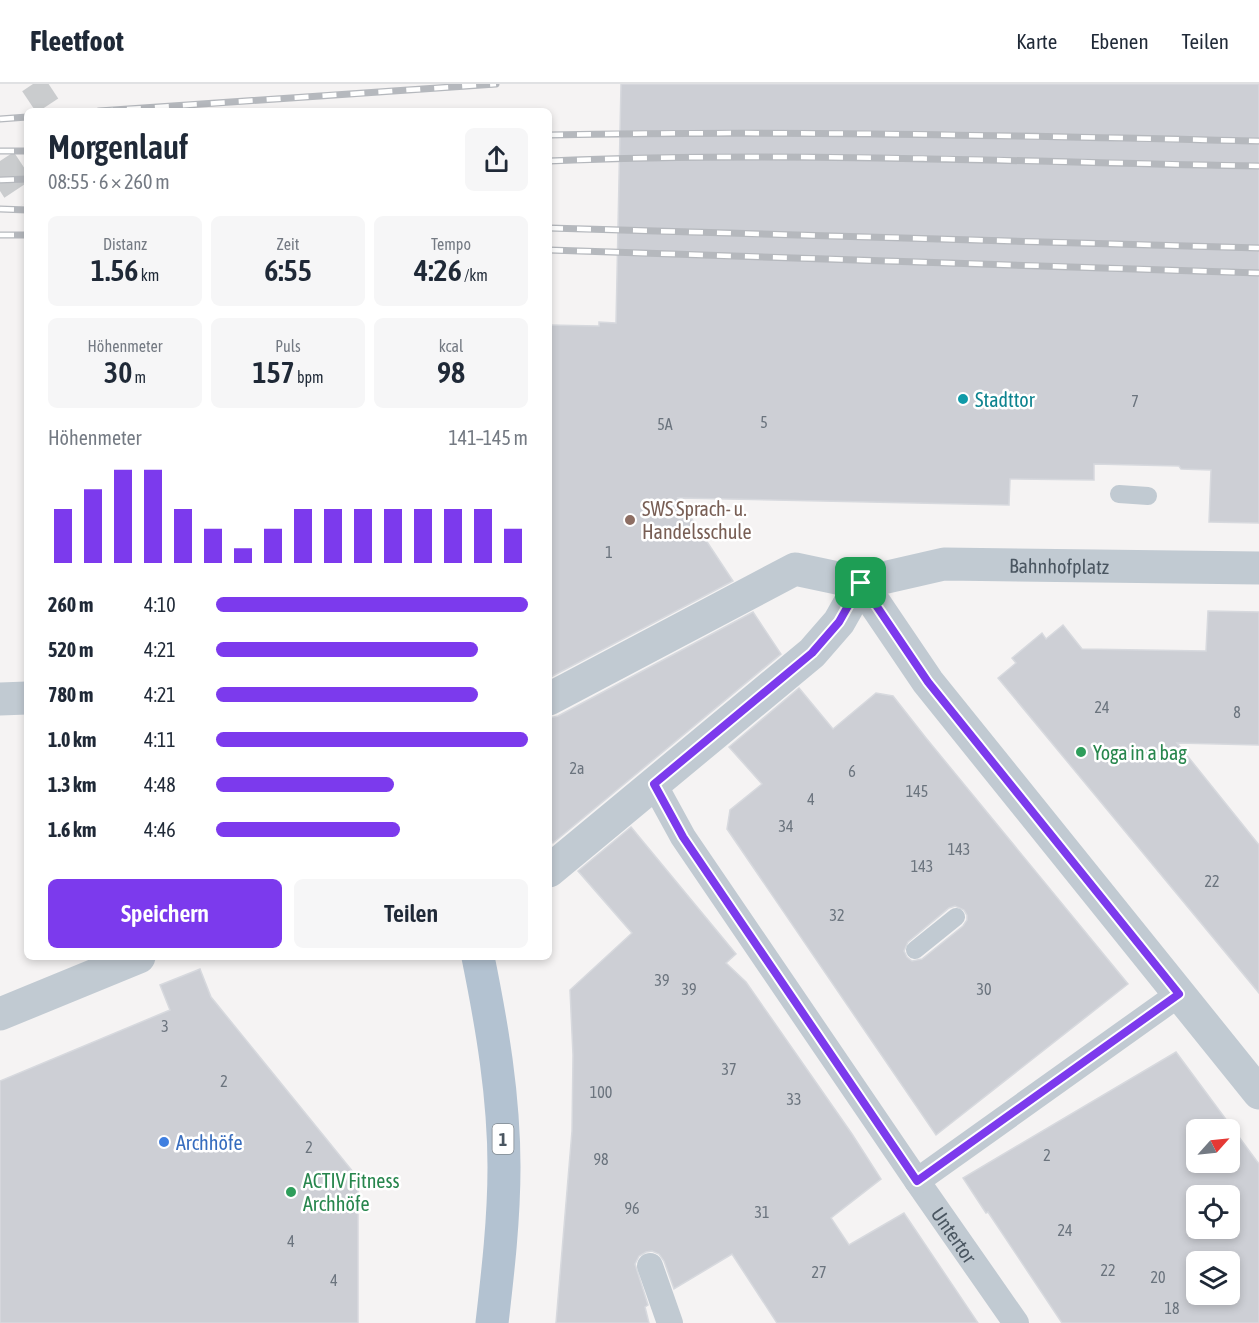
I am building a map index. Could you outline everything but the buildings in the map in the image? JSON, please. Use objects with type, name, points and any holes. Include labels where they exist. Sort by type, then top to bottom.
[{"type":"main road","name":"1","points":[[479,960],[497,1059],[504,1167],[492,1323]]},
{"type":"street","name":"Bahnhofplatz","points":[[552,697],[795,569],[861,583],[944,564],[1259,568]]},
{"type":"street","points":[[552,869],[812,653],[839,622],[861,583],[928,682],[1259,1093]]},
{"type":"street","points":[[0,699],[24,698]]},
{"type":"street","name":"Untertor","points":[[654,784],[683,837],[1016,1323]]},
{"type":"street","points":[[0,1014],[133,960]]},
{"type":"street","points":[[917,1181],[1179,994]]},
{"type":"street","points":[[650,1266],[670,1323]]},
{"type":"lane","points":[[1119,494],[1148,496]]},
{"type":"lane","points":[[915,950],[956,917]]},
{"type":"tunnel","points":[[33,84],[49,108]]},
{"type":"tunnel","points":[[0,161],[24,197]]},
{"type":"railway","points":[[143,108],[496,84]]},
{"type":"railway","points":[[0,119],[24,117]]},
{"type":"railway","points":[[552,135],[815,133],[1259,141]]},
{"type":"railway","points":[[0,151],[24,151]]},
{"type":"railway","points":[[552,161],[815,157],[1259,166]]},
{"type":"railway","points":[[0,180],[24,179]]},
{"type":"railway","points":[[0,209],[24,210]]},
{"type":"railway","points":[[552,228],[1259,248]]},
{"type":"railway","points":[[0,235],[24,235]]},
{"type":"railway","points":[[552,250],[1259,273]]},
{"type":"place","name":"Stadttor","points":[[963,399]]},
{"type":"place","name":"SWS Sprach- u. Handelsschule","points":[[630,520]]},
{"type":"place","name":"Yoga in a bag","points":[[1081,752]]},
{"type":"place","name":"Archhöfe","points":[[164,1142]]},
{"type":"place","name":"ACTIV Fitness Archhöfe","points":[[291,1192]]},
{"type":"route","points":[[861,583],[928,682],[1179,994],[917,1181],[816,1029],[683,837],[654,784],[812,653],[839,622],[861,583]]}]
